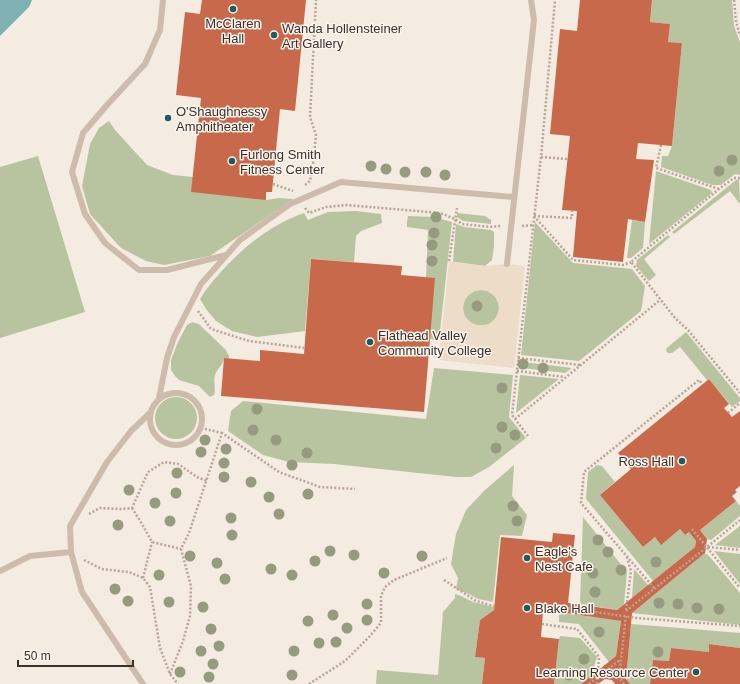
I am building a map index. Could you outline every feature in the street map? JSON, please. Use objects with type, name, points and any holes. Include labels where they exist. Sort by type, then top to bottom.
[{"type":"lane","points":[[162,0],[160,30],[145,64],[83,133],[72,172],[85,214],[89,220],[105,243],[139,270],[167,270],[226,256]]},
{"type":"lane","points":[[507,264],[534,20],[531,0]]},
{"type":"lane","points":[[160,398],[167,358],[174,337],[201,284],[240,240],[290,204],[341,182],[514,197]]},
{"type":"lane","points":[[143,684],[82,592],[71,552],[70,526],[107,462],[131,431],[150,413],[160,398],[167,394],[176,392],[192,397],[202,411],[201,428],[197,435],[190,441],[183,444],[174,445],[165,443],[158,438],[152,430],[150,413]]},
{"type":"lane","points":[[0,571],[30,556],[71,552]]},
{"type":"path","points":[[295,193],[310,181],[313,166],[316,135],[310,117],[316,0]]},
{"type":"path","points":[[528,436],[512,415],[541,157],[555,0]]},
{"type":"path","points":[[734,0],[736,22],[740,35]]},
{"type":"path","points":[[661,145],[656,168],[719,189]]},
{"type":"path","points":[[541,157],[567,159]]},
{"type":"path","points":[[534,216],[573,260],[623,265],[631,262],[719,189],[734,178],[740,178]]},
{"type":"path","points":[[273,184],[294,192],[309,213],[326,207],[347,205],[440,213],[455,219],[462,224],[490,227],[533,225]]},
{"type":"path","points":[[449,261],[456,208]]},
{"type":"path","points":[[534,216],[572,218],[572,211]]},
{"type":"path","points":[[631,262],[660,300],[675,318],[688,330],[740,393]]},
{"type":"path","points":[[515,419],[660,300]]},
{"type":"path","points":[[192,302],[211,329],[250,340],[304,348]]},
{"type":"path","points":[[518,358],[580,365]]},
{"type":"path","points":[[517,371],[565,378]]},
{"type":"path","points":[[654,588],[581,503],[584,472],[699,380],[702,384]]},
{"type":"path","points":[[728,413],[740,403]]},
{"type":"path","points":[[201,428],[222,433],[279,472],[320,487],[356,489]]},
{"type":"path","points":[[170,674],[183,641],[190,616],[191,586],[181,549],[189,533],[222,433]]},
{"type":"path","points":[[132,508],[148,472],[164,462],[178,464],[197,477],[206,481]]},
{"type":"path","points":[[86,516],[100,508],[132,508]]},
{"type":"path","points":[[132,508],[152,542],[143,578]]},
{"type":"path","points":[[626,611],[740,520]]},
{"type":"path","points":[[692,529],[740,588]]},
{"type":"path","points":[[152,542],[181,549]]},
{"type":"path","points":[[707,547],[740,550]]},
{"type":"path","points":[[71,552],[102,569],[129,572],[143,578],[150,587],[160,648],[170,674],[178,684]]},
{"type":"path","points":[[624,684],[619,678],[631,570],[626,556]]},
{"type":"path","points":[[309,684],[345,661],[381,623],[381,596],[385,587],[394,580],[447,558]]},
{"type":"path","points":[[444,580],[476,601],[494,606]]},
{"type":"path","points":[[560,607],[637,618],[740,626]]},
{"type":"path","points":[[542,624],[577,628],[599,656],[597,684]]},
{"type":"path","points":[[588,684],[621,660]]},
{"type":"green space","points":[[652,0],[732,0],[734,26],[740,42],[740,175],[735,174],[721,185],[712,185],[661,167],[662,156],[668,156],[672,146],[682,43],[668,42],[670,24],[650,22]]},
{"type":"green space","points":[[109,121],[115,130],[147,165],[173,175],[193,177],[266,200],[279,198],[293,199],[210,256],[164,265],[146,261],[121,248],[90,214],[82,186],[90,144],[99,128]]},
{"type":"green space","points":[[38,156],[85,312],[0,338],[0,167]]},
{"type":"green space","points":[[656,171],[711,190],[712,193],[649,244]]},
{"type":"green space","points":[[739,179],[740,204],[730,191],[674,234],[672,232],[736,180]]},
{"type":"green space","points":[[356,211],[381,214],[382,223],[361,231],[356,236],[354,262],[311,259],[305,331],[257,337],[232,331],[216,321],[206,309],[200,299],[204,292],[228,264],[257,238],[280,224],[304,213],[308,220],[328,212]]},
{"type":"green space","points":[[457,213],[485,216],[491,220],[491,224],[463,221],[457,217]]},
{"type":"green space","points":[[408,216],[433,217],[452,222],[439,340],[430,339],[426,278],[428,230],[407,227]]},
{"type":"green space","points":[[632,220],[645,222],[643,248],[631,258],[627,258]]},
{"type":"green space","points":[[535,222],[573,263],[632,269],[645,286],[641,311],[579,361],[521,355]]},
{"type":"green space","points":[[456,224],[464,227],[491,230],[494,232],[492,260],[485,266],[453,262]]},
{"type":"green space","points":[[668,235],[670,237],[644,259],[656,275],[649,281],[636,266],[637,260]]},
{"type":"green space","points":[[481,290],[491,293],[496,298],[499,308],[496,318],[491,323],[481,326],[471,323],[466,318],[463,308],[466,298],[471,293]]},
{"type":"green space","points":[[192,322],[199,324],[225,349],[229,356],[229,359],[224,358],[214,377],[214,395],[210,397],[199,386],[179,380],[171,370],[171,360],[178,342],[187,325]]},
{"type":"green space","points":[[686,332],[740,398],[740,401],[732,407],[709,379],[707,380],[680,347],[672,353],[667,352],[666,349]]},
{"type":"green space","points":[[523,362],[572,368],[565,373],[522,368]]},
{"type":"green space","points":[[434,368],[513,375],[509,417],[526,438],[489,467],[471,477],[456,477],[334,464],[289,462],[263,455],[228,431],[231,411],[243,401],[426,419]]},
{"type":"green space","points":[[520,375],[559,379],[516,413]]},
{"type":"green space","points":[[176,397],[191,403],[197,418],[191,433],[176,439],[161,433],[155,418],[161,403]]},
{"type":"green space","points":[[514,465],[512,496],[527,515],[522,536],[500,535],[493,602],[478,599],[456,589],[458,578],[451,564],[456,534],[466,510],[485,490]]},
{"type":"green space","points":[[597,465],[602,466],[615,482],[600,495],[643,547],[655,537],[661,544],[680,529],[685,535],[689,532],[696,541],[695,547],[653,581],[586,499],[588,472]]},
{"type":"green space","points":[[736,501],[740,506],[740,516],[711,540],[707,539],[700,530]]},
{"type":"green space","points":[[583,517],[627,572],[624,604],[617,610],[580,604]]},
{"type":"green space","points":[[740,526],[740,548],[715,545]]},
{"type":"green space","points":[[714,551],[740,554],[740,584]]},
{"type":"green space","points":[[705,553],[740,593],[740,625],[632,613]]},
{"type":"green space","points":[[634,569],[648,585],[632,598]]},
{"type":"green space","points":[[455,594],[473,602],[494,607],[494,610],[480,620],[475,657],[485,658],[482,684],[376,684],[377,670],[438,675],[443,612],[455,598]]},
{"type":"green space","points":[[559,612],[621,621],[616,656],[609,662],[579,624],[559,622]]},
{"type":"green space","points":[[631,624],[740,633],[740,648],[710,644],[709,652],[671,648],[669,661],[653,660],[650,684],[630,684],[626,679]]},
{"type":"green space","points":[[560,636],[580,638],[597,657],[591,676],[581,684],[554,684]]},
{"type":"shaded area","points":[[449,261],[485,266],[507,264],[525,266],[514,368],[439,360]],"holes":[[[475,291],[487,291],[496,298],[499,309],[494,320],[489,324],[477,325],[467,319],[464,314],[464,303],[466,298]]]},
{"type":"water","points":[[0,0],[32,0],[29,7],[0,36]]},
{"type":"building","points":[[202,0],[306,0],[295,111],[280,109],[272,192],[266,192],[266,200],[191,192],[201,98],[176,95],[185,12],[200,14]]},
{"type":"building","points":[[580,0],[652,0],[650,22],[670,24],[668,42],[682,43],[672,146],[638,143],[636,159],[654,160],[645,222],[628,219],[623,262],[573,257],[577,211],[562,210],[570,136],[550,134],[560,29],[577,31]]},
{"type":"building","points":[[311,259],[402,266],[401,275],[435,278],[424,412],[221,396],[224,358],[260,361],[260,350],[304,354]]},
{"type":"building","points":[[709,379],[729,404],[724,408],[732,417],[740,411],[740,486],[735,490],[737,492],[732,496],[736,501],[700,530],[707,539],[705,553],[632,613],[626,679],[630,684],[615,684],[612,680],[605,679],[598,684],[581,684],[616,656],[621,621],[559,612],[543,612],[541,637],[559,639],[554,684],[482,684],[485,658],[475,657],[480,620],[494,610],[501,537],[552,542],[553,533],[575,535],[568,603],[617,610],[695,547],[696,541],[689,532],[685,535],[680,529],[661,545],[655,537],[643,547],[600,495],[631,469],[618,453]]},
{"type":"building","name":"Learning Resource Center","points":[[709,644],[740,648],[740,684],[650,684],[653,660],[669,661],[671,648],[709,652]]},
{"type":"place","name":"McClaren Hall","points":[[233,9]]},
{"type":"place","name":"Wanda Hollensteiner Art Gallery","points":[[274,35]]},
{"type":"place","name":"O'Shaughnessy Amphitheater","points":[[168,118]]},
{"type":"place","name":"Furlong Smith Fitness Center","points":[[232,161]]},
{"type":"place","name":"Flathead Valley Community College","points":[[370,342]]},
{"type":"place","name":"Ross Hall","points":[[682,461]]},
{"type":"place","name":"Eagle's Nest Cafe","points":[[527,558]]},
{"type":"place","name":"Blake Hall","points":[[527,608]]},
{"type":"place","name":"Learning Resource Center","points":[[696,672]]}]
